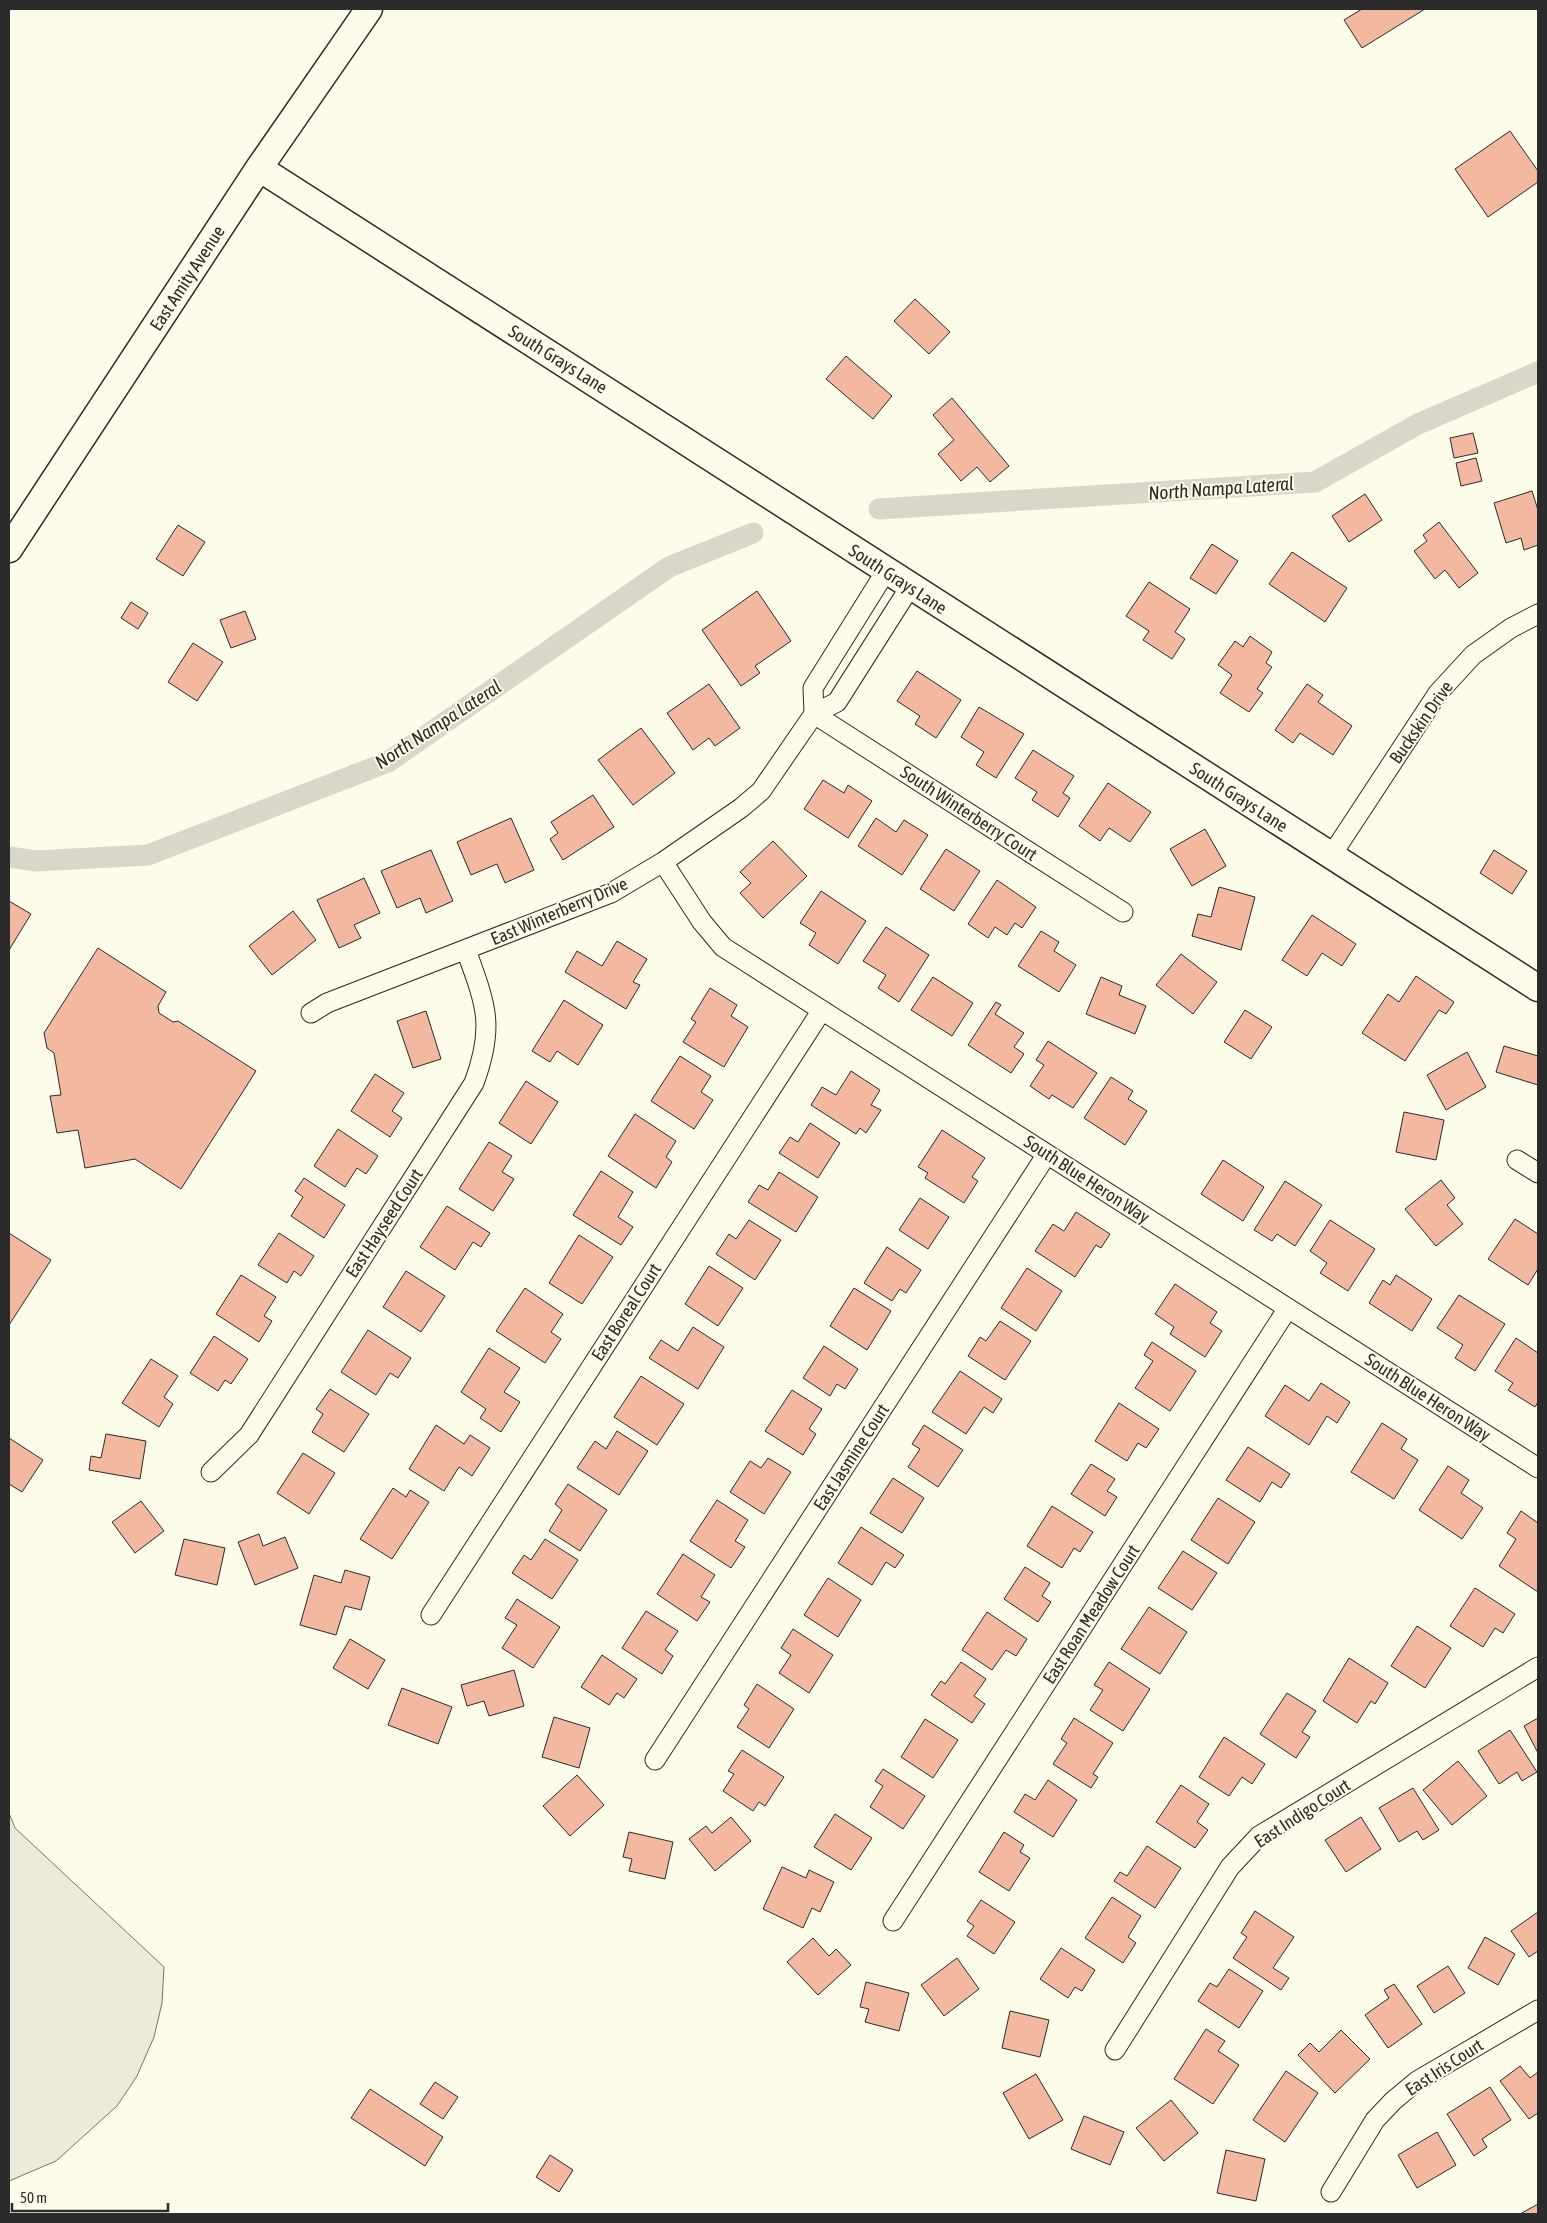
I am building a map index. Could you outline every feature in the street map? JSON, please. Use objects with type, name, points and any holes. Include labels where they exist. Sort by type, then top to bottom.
[{"type":"street","name":"East Amity Avenue","points":[[9,549],[258,168],[369,9]]},
{"type":"street","name":"South Grays Lane","points":[[258,168],[722,463],[910,587],[1538,988]]},
{"type":"street","points":[[814,714],[813,688],[886,571]]},
{"type":"street","name":"East Winterberry Drive","points":[[311,1013],[327,1002],[611,893],[663,862],[741,808],[761,790],[814,714],[837,702],[910,587]]},
{"type":"street","name":"Buckskin Drive","points":[[1331,856],[1438,694],[1473,655],[1511,628],[1538,614]]},
{"type":"street","name":"South Winterberry Court","points":[[814,714],[1124,912]]},
{"type":"street","name":"South Blue Heron Way","points":[[663,862],[702,922],[723,947],[1538,1468]]},
{"type":"street","name":"East Hayseed Court","points":[[211,1472],[249,1435],[474,1083],[485,1054],[488,1024],[482,994],[466,950]]},
{"type":"street","name":"East Boreal Court","points":[[431,1615],[822,1010]]},
{"type":"street","name":"East Jasmine Court","points":[[655,1760],[1047,1154]]},
{"type":"street","points":[[1517,1160],[1538,1173]]},
{"type":"street","name":"East Roan Meadow Court","points":[[893,1921],[1288,1308]]},
{"type":"street","name":"East Indigo Court","points":[[1115,2050],[1230,1867],[1259,1836],[1538,1667]]},
{"type":"street","name":"East Iris Court","points":[[1331,2192],[1375,2120],[1393,2100],[1417,2081],[1538,2010]]},
{"type":"shaded area","points":[[9,1813],[15,1828],[164,1967],[162,2003],[154,2037],[137,2076],[117,2106],[56,2161],[9,2181]]},
{"type":"building","points":[[1362,9],[1425,9],[1362,48],[1344,20]]},
{"type":"building","points":[[1510,131],[1538,171],[1538,182],[1488,217],[1455,169]]},
{"type":"building","points":[[915,299],[950,332],[929,354],[894,321]]},
{"type":"building","points":[[846,356],[892,396],[873,419],[826,379]]},
{"type":"building","points":[[952,398],[1009,466],[990,482],[977,467],[961,481],[938,454],[954,440],[933,415]]},
{"type":"building","points":[[1473,433],[1478,453],[1454,458],[1450,438]]},
{"type":"building","points":[[1476,458],[1482,481],[1461,486],[1456,463]]},
{"type":"building","points":[[1532,491],[1538,510],[1538,545],[1524,550],[1521,538],[1506,543],[1494,503]]},
{"type":"building","points":[[1365,494],[1382,520],[1349,542],[1332,516]]},
{"type":"building","points":[[1439,522],[1478,573],[1459,588],[1445,570],[1435,579],[1414,551],[1427,541],[1423,535]]},
{"type":"building","points":[[178,525],[205,542],[183,576],[156,559]]},
{"type":"building","points":[[1212,544],[1238,561],[1216,594],[1190,578]]},
{"type":"building","points":[[1292,552],[1347,588],[1325,622],[1269,584]]},
{"type":"building","points":[[1149,582],[1190,609],[1175,632],[1185,639],[1172,659],[1143,640],[1149,631],[1126,616]]},
{"type":"building","points":[[757,591],[791,641],[755,666],[760,673],[741,686],[702,630]]},
{"type":"building","points":[[131,602],[148,613],[138,629],[121,618]]},
{"type":"building","points":[[245,611],[256,639],[231,648],[220,620]]},
{"type":"building","points":[[1250,636],[1272,652],[1266,663],[1272,667],[1257,689],[1263,693],[1249,712],[1220,693],[1232,675],[1218,665],[1235,641],[1243,647]]},
{"type":"building","points":[[193,643],[223,662],[197,701],[168,682]]},
{"type":"building","points":[[917,671],[961,700],[936,738],[915,724],[920,716],[897,701]]},
{"type":"building","points":[[709,684],[740,728],[715,746],[709,738],[693,750],[667,713]]},
{"type":"building","points":[[1307,684],[1323,695],[1318,702],[1352,726],[1333,755],[1300,733],[1293,743],[1275,730]]},
{"type":"building","points":[[979,707],[1024,734],[996,778],[976,765],[984,752],[961,737]]},
{"type":"building","points":[[641,728],[675,773],[633,805],[598,760]]},
{"type":"building","points":[[1033,750],[1074,776],[1063,793],[1070,798],[1058,817],[1032,800],[1037,792],[1015,778]]},
{"type":"building","points":[[823,780],[844,793],[848,785],[872,801],[848,838],[804,809]]},
{"type":"building","points":[[1108,783],[1151,812],[1130,842],[1109,828],[1100,841],[1079,826]]},
{"type":"building","points":[[593,795],[614,827],[563,860],[550,839],[558,833],[551,822]]},
{"type":"building","points":[[511,818],[534,870],[505,883],[497,864],[471,875],[457,842]]},
{"type":"building","points":[[876,818],[896,832],[904,820],[928,835],[902,875],[858,846]]},
{"type":"building","points":[[1205,829],[1226,866],[1192,886],[1170,849]]},
{"type":"building","points":[[773,841],[807,876],[763,918],[740,893],[751,883],[740,872]]},
{"type":"building","points":[[946,849],[980,871],[954,911],[920,889]]},
{"type":"building","points":[[431,850],[453,901],[426,913],[420,898],[397,908],[381,871]]},
{"type":"building","points":[[1494,850],[1527,871],[1512,894],[1480,873]]},
{"type":"building","points":[[364,878],[380,913],[354,925],[361,938],[339,948],[317,900]]},
{"type":"building","points":[[997,880],[1036,907],[1022,928],[1015,923],[1007,935],[995,927],[988,938],[968,924]]},
{"type":"building","points":[[1219,887],[1255,897],[1241,950],[1192,936],[1198,914],[1211,917]]},
{"type":"building","points":[[821,891],[866,921],[838,964],[809,945],[816,933],[800,923]]},
{"type":"building","points":[[9,901],[31,914],[9,950]]},
{"type":"building","points":[[293,911],[316,940],[272,975],[249,946]]},
{"type":"building","points":[[1312,915],[1356,944],[1342,966],[1322,953],[1307,976],[1282,960]]},
{"type":"building","points":[[886,927],[929,955],[899,1002],[878,988],[886,975],[863,961]]},
{"type":"building","points":[[1041,931],[1059,942],[1054,951],[1076,965],[1059,992],[1018,966]]},
{"type":"building","points":[[617,941],[647,959],[633,982],[640,985],[626,1009],[565,972],[577,951],[602,966]]},
{"type":"building","points":[[98,948],[166,992],[158,1006],[159,1013],[173,1022],[178,1021],[256,1071],[181,1189],[135,1159],[85,1168],[78,1130],[57,1133],[50,1096],[61,1095],[54,1053],[47,1048],[44,1033]]},
{"type":"building","points":[[1181,954],[1217,982],[1193,1014],[1156,985]]},
{"type":"building","points":[[1416,976],[1454,1002],[1446,1014],[1439,1010],[1405,1061],[1362,1033],[1388,994],[1399,1002]]},
{"type":"building","points":[[933,977],[973,1003],[952,1036],[911,1010]]},
{"type":"building","points":[[1101,977],[1122,986],[1119,995],[1146,1006],[1135,1034],[1086,1014]]},
{"type":"building","points":[[710,988],[737,1005],[731,1016],[748,1027],[724,1067],[683,1042],[696,1022],[691,1019]]},
{"type":"building","points":[[564,1000],[603,1025],[578,1065],[557,1051],[550,1062],[532,1051]]},
{"type":"building","points":[[996,1002],[1001,1005],[995,1014],[1024,1033],[1014,1047],[1024,1054],[1011,1073],[968,1045]]},
{"type":"building","points":[[1245,1010],[1272,1027],[1251,1059],[1224,1042]]},
{"type":"building","points":[[426,1011],[441,1059],[413,1068],[397,1021]]},
{"type":"building","points":[[1048,1041],[1097,1073],[1073,1108],[1052,1095],[1049,1099],[1030,1086],[1044,1065],[1036,1060]]},
{"type":"building","points":[[1504,1046],[1538,1056],[1538,1085],[1496,1072]]},
{"type":"building","points":[[1467,1052],[1486,1087],[1446,1110],[1427,1075]]},
{"type":"building","points":[[680,1056],[711,1076],[701,1092],[713,1100],[694,1129],[651,1101]]},
{"type":"building","points":[[851,1071],[880,1090],[871,1105],[881,1110],[866,1133],[860,1128],[856,1134],[811,1105],[822,1087],[836,1095]]},
{"type":"building","points":[[375,1074],[404,1093],[392,1111],[402,1118],[390,1137],[351,1111]]},
{"type":"building","points":[[1111,1077],[1133,1091],[1128,1099],[1147,1111],[1125,1145],[1084,1118]]},
{"type":"building","points":[[526,1081],[558,1102],[531,1144],[499,1123]]},
{"type":"building","points":[[1404,1112],[1444,1120],[1436,1160],[1396,1152]]},
{"type":"building","points":[[635,1114],[676,1141],[666,1157],[672,1162],[656,1188],[608,1156]]},
{"type":"building","points":[[810,1123],[840,1143],[818,1178],[779,1153],[790,1137],[798,1142]]},
{"type":"building","points":[[338,1129],[378,1156],[366,1174],[357,1168],[345,1187],[314,1166]]},
{"type":"building","points":[[942,1130],[985,1158],[972,1177],[978,1181],[964,1203],[925,1178],[928,1173],[918,1167]]},
{"type":"building","points":[[489,1142],[512,1156],[502,1172],[514,1179],[493,1211],[459,1189]]},
{"type":"building","points":[[1223,1160],[1264,1187],[1243,1221],[1201,1194]]},
{"type":"building","points":[[601,1171],[633,1192],[618,1217],[633,1227],[621,1245],[573,1215]]},
{"type":"building","points":[[779,1172],[818,1197],[796,1232],[748,1202],[759,1185],[768,1190]]},
{"type":"building","points":[[304,1178],[345,1205],[324,1238],[291,1216],[303,1197],[295,1191]]},
{"type":"building","points":[[1441,1180],[1455,1198],[1447,1205],[1463,1224],[1436,1246],[1405,1209]]},
{"type":"building","points":[[1285,1181],[1322,1205],[1295,1246],[1277,1234],[1272,1241],[1254,1230]]},
{"type":"building","points":[[920,1198],[949,1217],[928,1249],[899,1230]]},
{"type":"building","points":[[447,1206],[490,1233],[481,1247],[473,1242],[455,1270],[420,1247]]},
{"type":"building","points":[[1076,1212],[1110,1234],[1101,1248],[1096,1245],[1075,1277],[1035,1251],[1053,1224],[1064,1231]]},
{"type":"building","points":[[1515,1219],[1538,1234],[1538,1269],[1528,1285],[1488,1259]]},
{"type":"building","points":[[749,1220],[781,1240],[755,1280],[716,1254],[729,1234],[736,1239]]},
{"type":"building","points":[[1330,1220],[1375,1249],[1348,1291],[1320,1273],[1327,1263],[1310,1251]]},
{"type":"building","points":[[9,1233],[51,1260],[9,1325]]},
{"type":"building","points":[[279,1233],[314,1256],[301,1276],[294,1271],[287,1283],[258,1265]]},
{"type":"building","points":[[579,1235],[613,1257],[582,1304],[549,1283]]},
{"type":"building","points":[[887,1247],[921,1270],[906,1293],[900,1289],[892,1301],[864,1283]]},
{"type":"building","points":[[709,1266],[743,1288],[718,1326],[685,1304]]},
{"type":"building","points":[[1027,1268],[1062,1291],[1036,1331],[1001,1308]]},
{"type":"building","points":[[406,1271],[445,1296],[421,1332],[383,1307]]},
{"type":"building","points":[[241,1275],[276,1297],[264,1316],[272,1321],[259,1342],[216,1314]]},
{"type":"building","points":[[1396,1275],[1432,1299],[1412,1331],[1369,1303],[1383,1280],[1390,1285]]},
{"type":"building","points":[[1175,1284],[1217,1312],[1210,1323],[1222,1331],[1205,1357],[1170,1334],[1174,1327],[1155,1314]]},
{"type":"building","points":[[525,1288],[563,1314],[551,1332],[561,1339],[545,1363],[496,1331]]},
{"type":"building","points":[[854,1288],[891,1311],[867,1350],[830,1326]]},
{"type":"building","points":[[1459,1295],[1505,1324],[1475,1371],[1455,1358],[1463,1345],[1437,1328]]},
{"type":"building","points":[[1000,1321],[1031,1341],[1005,1380],[968,1356],[980,1337],[986,1341]]},
{"type":"building","points":[[693,1327],[724,1347],[698,1389],[649,1358],[661,1340],[678,1351]]},
{"type":"building","points":[[368,1330],[411,1358],[398,1378],[390,1373],[376,1395],[341,1372]]},
{"type":"building","points":[[214,1336],[248,1359],[231,1384],[225,1380],[218,1391],[190,1373]]},
{"type":"building","points":[[1516,1338],[1538,1353],[1538,1402],[1535,1407],[1508,1390],[1513,1383],[1495,1371]]},
{"type":"building","points":[[1152,1342],[1196,1371],[1170,1411],[1135,1388],[1153,1361],[1144,1355]]},
{"type":"building","points":[[824,1346],[858,1369],[845,1389],[837,1384],[830,1396],[803,1378]]},
{"type":"building","points":[[489,1348],[520,1368],[504,1392],[520,1402],[501,1432],[480,1418],[486,1409],[461,1392]]},
{"type":"building","points":[[151,1359],[178,1376],[164,1397],[173,1404],[159,1427],[122,1403]]},
{"type":"building","points":[[960,1371],[1002,1399],[993,1413],[984,1407],[966,1434],[932,1412]]},
{"type":"building","points":[[641,1376],[684,1404],[657,1445],[614,1417]]},
{"type":"building","points":[[1321,1383],[1350,1402],[1337,1423],[1327,1416],[1309,1445],[1265,1416],[1285,1385],[1309,1401]]},
{"type":"building","points":[[330,1389],[369,1414],[344,1452],[312,1432],[323,1414],[316,1409]]},
{"type":"building","points":[[792,1390],[822,1409],[809,1429],[816,1434],[803,1455],[765,1431]]},
{"type":"building","points":[[1119,1403],[1159,1429],[1146,1448],[1138,1443],[1127,1461],[1095,1441]]},
{"type":"building","points":[[1382,1423],[1407,1439],[1401,1449],[1418,1460],[1394,1499],[1351,1472]]},
{"type":"building","points":[[436,1425],[464,1444],[470,1435],[490,1448],[472,1476],[459,1467],[444,1491],[409,1469]]},
{"type":"building","points":[[924,1425],[963,1450],[938,1487],[908,1467],[920,1449],[912,1444]]},
{"type":"building","points":[[617,1431],[648,1451],[619,1495],[577,1468],[595,1441],[606,1449]]},
{"type":"building","points":[[106,1434],[146,1441],[140,1479],[89,1470],[91,1456],[101,1458]]},
{"type":"building","points":[[9,1438],[43,1460],[22,1492],[9,1484]]},
{"type":"building","points":[[1248,1447],[1290,1474],[1281,1488],[1272,1482],[1260,1502],[1226,1480]]},
{"type":"building","points":[[303,1453],[335,1473],[309,1514],[277,1493]]},
{"type":"building","points":[[768,1458],[791,1472],[764,1514],[730,1492],[750,1461],[761,1468]]},
{"type":"building","points":[[1091,1464],[1115,1479],[1107,1491],[1117,1497],[1105,1516],[1071,1494]]},
{"type":"building","points":[[1448,1466],[1469,1480],[1461,1493],[1483,1508],[1462,1539],[1419,1510]]},
{"type":"building","points":[[893,1478],[924,1498],[902,1533],[870,1513]]},
{"type":"building","points":[[568,1484],[607,1510],[580,1551],[549,1531],[562,1510],[555,1504]]},
{"type":"building","points":[[393,1488],[406,1497],[410,1490],[429,1502],[392,1559],[360,1539]]},
{"type":"building","points":[[1218,1498],[1255,1522],[1228,1564],[1191,1540]]},
{"type":"building","points":[[717,1500],[748,1520],[735,1541],[745,1547],[731,1568],[690,1541]]},
{"type":"building","points":[[141,1501],[164,1531],[135,1553],[112,1522]]},
{"type":"building","points":[[1052,1506],[1093,1532],[1080,1552],[1074,1548],[1062,1568],[1027,1546]]},
{"type":"building","points":[[1521,1511],[1538,1523],[1538,1592],[1499,1566],[1516,1539],[1507,1533]]},
{"type":"building","points":[[861,1527],[904,1555],[895,1568],[886,1562],[872,1585],[838,1563]]},
{"type":"building","points":[[259,1534],[263,1546],[285,1537],[298,1568],[255,1585],[238,1542]]},
{"type":"building","points":[[184,1539],[225,1548],[217,1585],[175,1575]]},
{"type":"building","points":[[545,1539],[578,1560],[552,1599],[512,1573],[524,1555],[531,1560]]},
{"type":"building","points":[[1183,1551],[1217,1573],[1192,1610],[1158,1588]]},
{"type":"building","points":[[683,1554],[715,1575],[701,1597],[710,1602],[697,1621],[657,1594]]},
{"type":"building","points":[[1025,1567],[1050,1583],[1042,1596],[1051,1602],[1038,1622],[1004,1599]]},
{"type":"building","points":[[345,1570],[370,1577],[361,1610],[345,1606],[336,1635],[300,1625],[314,1575],[341,1583]]},
{"type":"building","points":[[828,1578],[861,1600],[838,1637],[804,1615]]},
{"type":"building","points":[[1475,1588],[1515,1614],[1503,1633],[1495,1628],[1483,1647],[1450,1626]]},
{"type":"building","points":[[517,1599],[560,1627],[533,1668],[502,1648],[517,1625],[505,1618]]},
{"type":"building","points":[[1149,1607],[1187,1632],[1160,1674],[1121,1649]]},
{"type":"building","points":[[646,1611],[678,1631],[665,1650],[673,1656],[662,1674],[622,1648]]},
{"type":"building","points":[[987,1612],[1027,1639],[1016,1656],[1006,1650],[992,1670],[962,1650]]},
{"type":"building","points":[[1417,1626],[1451,1648],[1425,1688],[1391,1666]]},
{"type":"building","points":[[793,1629],[833,1655],[809,1693],[779,1673],[791,1655],[781,1648]]},
{"type":"building","points":[[350,1639],[385,1660],[368,1689],[333,1668]]},
{"type":"building","points":[[602,1655],[637,1679],[624,1698],[617,1693],[609,1705],[581,1687]]},
{"type":"building","points":[[1349,1658],[1388,1683],[1375,1704],[1371,1701],[1357,1723],[1323,1701]]},
{"type":"building","points":[[961,1662],[986,1679],[974,1696],[985,1704],[972,1723],[931,1695],[941,1681],[945,1684]]},
{"type":"building","points":[[1109,1662],[1150,1689],[1123,1731],[1090,1710],[1103,1690],[1094,1685]]},
{"type":"building","points":[[514,1670],[524,1706],[489,1716],[484,1701],[467,1706],[461,1685]]},
{"type":"building","points":[[757,1684],[794,1709],[769,1748],[737,1727],[749,1709],[744,1705]]},
{"type":"building","points":[[402,1688],[452,1707],[438,1744],[388,1725]]},
{"type":"building","points":[[1287,1693],[1316,1711],[1302,1732],[1310,1737],[1296,1758],[1260,1734]]},
{"type":"building","points":[[554,1717],[590,1728],[579,1768],[542,1757]]},
{"type":"building","points":[[1074,1718],[1113,1743],[1093,1774],[1098,1777],[1091,1788],[1053,1764],[1067,1743],[1061,1739]]},
{"type":"building","points":[[1538,1718],[1538,1753],[1524,1726]]},
{"type":"building","points":[[925,1719],[958,1740],[933,1778],[901,1757]]},
{"type":"building","points":[[1510,1730],[1537,1772],[1522,1781],[1517,1772],[1499,1784],[1478,1751]]},
{"type":"building","points":[[1224,1737],[1265,1764],[1252,1784],[1242,1777],[1229,1796],[1199,1777]]},
{"type":"building","points":[[742,1750],[784,1777],[765,1806],[759,1802],[753,1811],[723,1791],[734,1774],[728,1771]]},
{"type":"building","points":[[1458,1761],[1487,1796],[1452,1825],[1423,1790]]},
{"type":"building","points":[[883,1769],[925,1796],[903,1829],[870,1807],[883,1786],[875,1781]]},
{"type":"building","points":[[577,1775],[604,1805],[570,1836],[543,1806]]},
{"type":"building","points":[[1048,1780],[1077,1800],[1053,1837],[1014,1812],[1025,1794],[1035,1800]]},
{"type":"building","points":[[1181,1785],[1209,1804],[1197,1822],[1208,1830],[1195,1848],[1156,1822]]},
{"type":"building","points":[[1413,1788],[1439,1830],[1423,1840],[1417,1831],[1399,1842],[1379,1808]]},
{"type":"building","points":[[835,1814],[872,1838],[851,1870],[814,1847]]},
{"type":"building","points":[[731,1817],[751,1841],[715,1871],[689,1839],[706,1826],[712,1833]]},
{"type":"building","points":[[1361,1817],[1381,1849],[1346,1872],[1325,1840]]},
{"type":"building","points":[[629,1832],[673,1842],[665,1879],[629,1871],[632,1859],[623,1857]]},
{"type":"building","points":[[1004,1832],[1024,1845],[1020,1852],[1030,1858],[1009,1891],[979,1872]]},
{"type":"building","points":[[1147,1846],[1181,1868],[1155,1908],[1114,1881],[1120,1872],[1127,1876]]},
{"type":"building","points":[[782,1867],[806,1878],[809,1870],[834,1882],[820,1912],[812,1908],[803,1928],[763,1909]]},
{"type":"building","points":[[1112,1897],[1141,1916],[1128,1937],[1136,1943],[1123,1963],[1085,1938]]},
{"type":"building","points":[[981,1900],[1015,1922],[994,1954],[967,1936],[974,1926],[967,1921]]},
{"type":"building","points":[[1255,1911],[1294,1937],[1273,1968],[1289,1978],[1281,1990],[1233,1958],[1247,1937],[1241,1933]]},
{"type":"building","points":[[1538,1912],[1538,1951],[1529,1957],[1511,1931]]},
{"type":"building","points":[[1485,1937],[1515,1954],[1498,1985],[1468,1968]]},
{"type":"building","points":[[813,1938],[829,1956],[836,1949],[851,1965],[818,1995],[787,1962]]},
{"type":"building","points":[[1061,1948],[1095,1970],[1082,1991],[1075,1987],[1068,1998],[1040,1979]]},
{"type":"building","points":[[957,1958],[979,1989],[944,2016],[921,1985]]},
{"type":"building","points":[[1448,1966],[1465,1993],[1434,2013],[1417,1986]]},
{"type":"building","points":[[1229,1969],[1263,1991],[1239,2028],[1198,2001],[1210,1983],[1217,1987]]},
{"type":"building","points":[[866,1982],[909,1993],[899,2031],[865,2022],[869,2009],[860,2007]]},
{"type":"building","points":[[1394,1984],[1422,2024],[1388,2048],[1365,2015],[1389,1998],[1384,1990]]},
{"type":"building","points":[[1010,2011],[1049,2020],[1040,2057],[1002,2048]]},
{"type":"building","points":[[1206,2029],[1225,2041],[1218,2051],[1239,2065],[1213,2104],[1174,2079]]},
{"type":"building","points":[[1341,2030],[1370,2059],[1335,2093],[1298,2055],[1310,2043],[1319,2052]]},
{"type":"building","points":[[1520,2066],[1530,2078],[1538,2072],[1538,2113],[1529,2119],[1500,2081]]},
{"type":"building","points":[[1286,2071],[1318,2093],[1285,2142],[1253,2120]]},
{"type":"building","points":[[1036,2074],[1063,2120],[1029,2139],[1003,2093]]},
{"type":"building","points":[[435,2082],[458,2097],[443,2119],[420,2104]]},
{"type":"building","points":[[1490,2087],[1511,2120],[1482,2139],[1487,2147],[1474,2156],[1447,2114]]},
{"type":"building","points":[[370,2089],[443,2137],[425,2166],[351,2118]]},
{"type":"building","points":[[1171,2100],[1198,2133],[1164,2161],[1136,2128]]},
{"type":"building","points":[[1084,2116],[1124,2132],[1110,2165],[1071,2149]]},
{"type":"building","points":[[1437,2132],[1456,2165],[1417,2188],[1398,2155]]},
{"type":"building","points":[[1226,2150],[1265,2159],[1256,2201],[1217,2193]]},
{"type":"building","points":[[550,2155],[573,2170],[559,2192],[536,2177]]},
{"type":"building","points":[[1538,2204],[1538,2214],[1520,2214]]},
{"type":"waterway","name":"North Nampa Lateral","points":[[879,509],[1315,482],[1418,424],[1538,372]]},
{"type":"waterway","name":"North Nampa Lateral","points":[[9,857],[36,861],[148,855],[388,762],[669,567],[753,533]]}]
